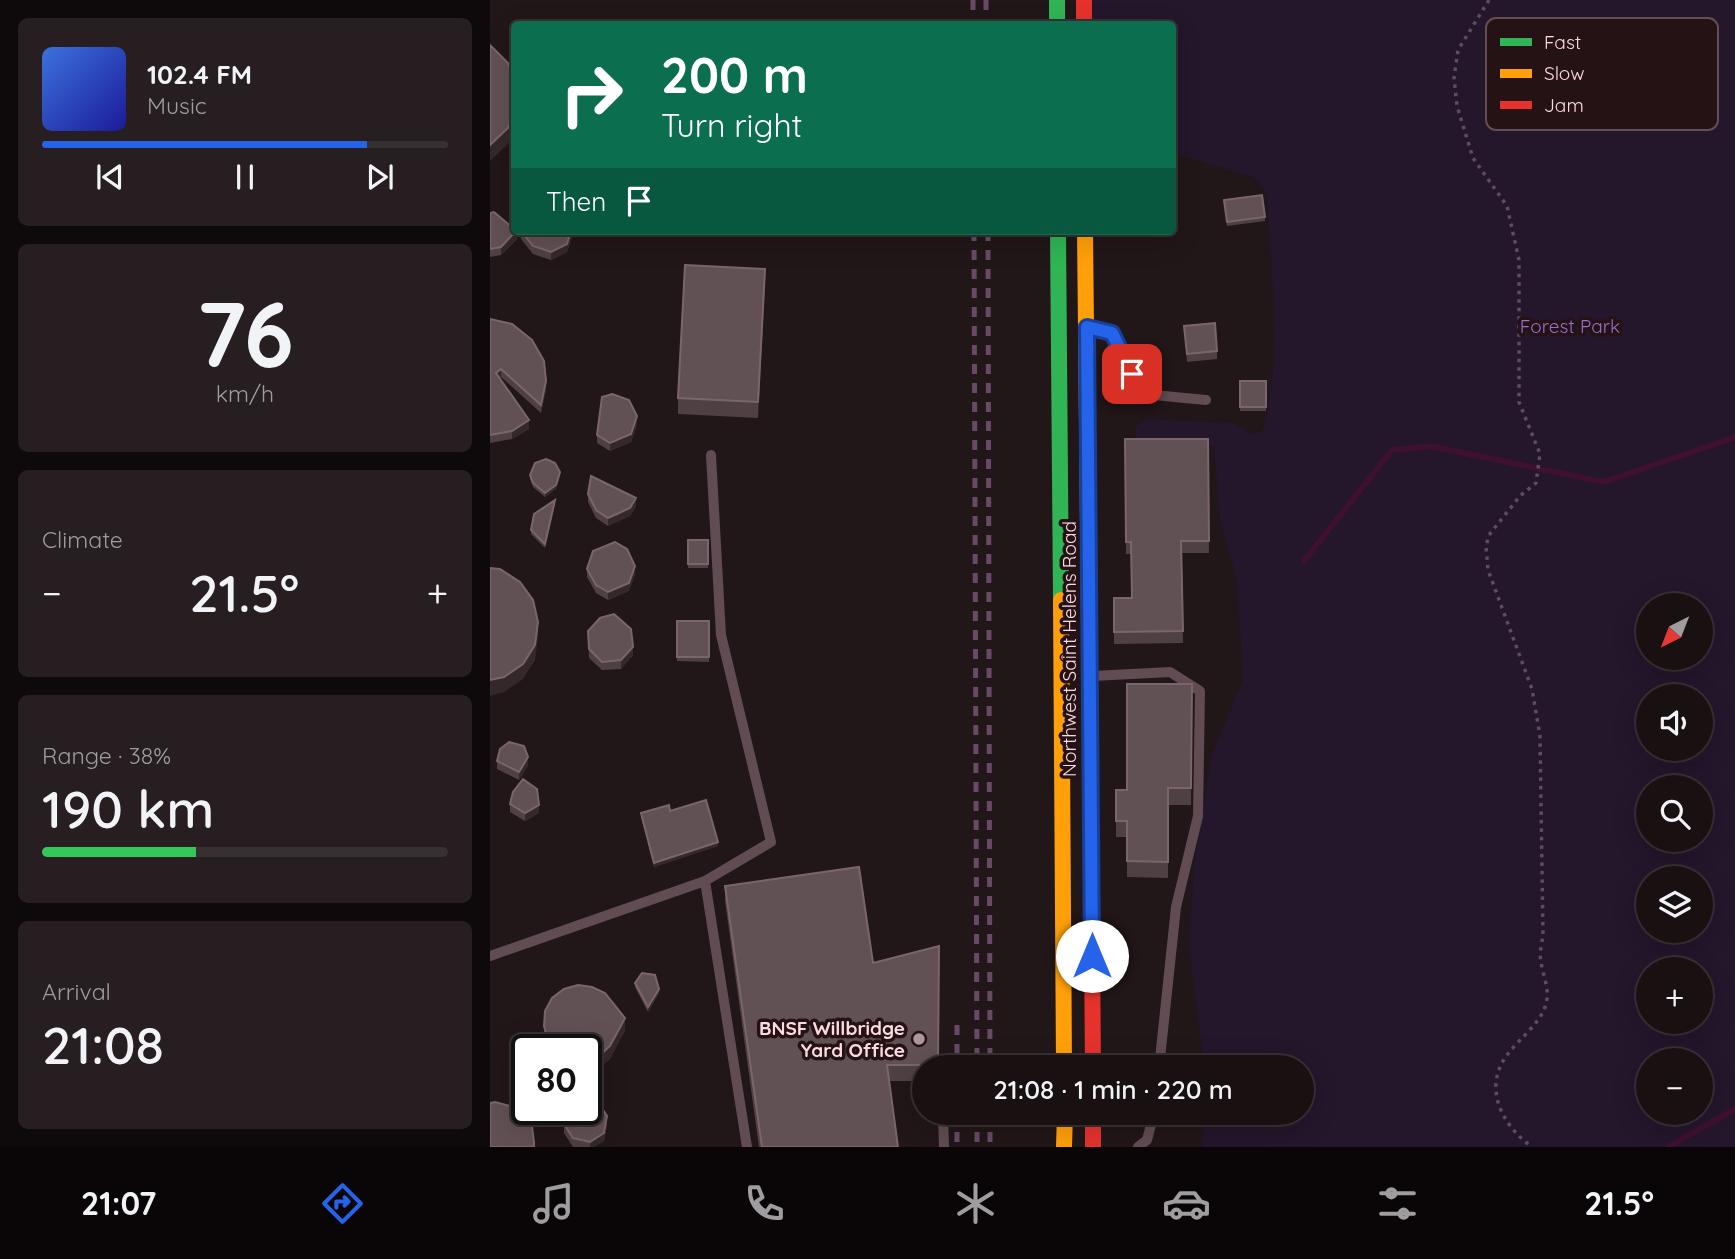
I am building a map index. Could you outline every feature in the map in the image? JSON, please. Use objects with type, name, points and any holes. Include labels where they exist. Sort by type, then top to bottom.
[{"type":"highway","points":[[1057,0],[1057,21]]},
{"type":"highway","points":[[1083,0],[1084,21]]},
{"type":"highway","name":"Northwest Saint Helens Road","points":[[1058,235],[1064,1055]]},
{"type":"highway","name":"Northwest Saint Helens Road","points":[[1085,235],[1093,1055]]},
{"type":"highway","points":[[1064,1147],[1065,1125]]},
{"type":"highway","points":[[1093,1125],[1093,1147]]},
{"type":"lane","points":[[1087,327],[1112,333],[1143,394],[1206,400]]},
{"type":"lane","points":[[490,956],[705,881],[771,842],[721,635],[711,455]]},
{"type":"lane","points":[[1090,676],[1170,672],[1200,691],[1198,816],[1175,907],[1160,1055]]},
{"type":"lane","points":[[705,881],[747,1147]]},
{"type":"lane","points":[[943,1125],[944,1147]]},
{"type":"lane","points":[[1138,1147],[1147,1140],[1151,1125]]},
{"type":"path","points":[[1489,0],[1458,50],[1454,78],[1457,106],[1473,158],[1507,206],[1518,260],[1519,402],[1540,454],[1536,483],[1520,496],[1489,535],[1486,547],[1488,569],[1532,689],[1540,736],[1543,935],[1540,958],[1547,1001],[1543,1012],[1505,1058],[1498,1078],[1497,1099],[1508,1127],[1532,1147]]},
{"type":"green space","name":"Forest Park","points":[[1091,0],[1735,0],[1735,1147],[1202,1147],[1204,1125],[1314,1125],[1314,1055],[1203,1055],[1189,946],[1194,863],[1212,754],[1243,680],[1237,581],[1220,520],[1214,446],[1142,447],[1136,439],[1136,426],[1146,419],[1234,423],[1252,434],[1262,431],[1269,405],[1274,346],[1267,194],[1255,178],[1176,154],[1176,21],[1090,21]]},
{"type":"building","points":[[490,45],[508,63],[511,70],[511,120],[508,128],[490,145]]},
{"type":"building","points":[[1262,195],[1265,217],[1227,222],[1224,200]]},
{"type":"building","points":[[494,212],[511,226],[512,235],[501,247],[490,249],[490,213]]},
{"type":"building","points":[[524,235],[570,235],[567,244],[551,252],[533,246]]},
{"type":"building","points":[[685,265],[765,269],[758,402],[678,398]]},
{"type":"building","points":[[490,319],[512,324],[532,340],[544,361],[546,381],[541,405],[501,369],[496,373],[529,420],[512,431],[490,435]]},
{"type":"building","points":[[1215,323],[1217,351],[1187,354],[1184,326]]},
{"type":"building","points":[[1240,381],[1266,381],[1266,407],[1240,407]]},
{"type":"building","points":[[612,394],[629,400],[637,416],[631,434],[610,443],[597,435],[602,397]]},
{"type":"building","points":[[1125,439],[1208,439],[1209,541],[1181,541],[1183,631],[1114,632],[1114,598],[1132,598],[1131,542],[1126,542]]},
{"type":"building","points":[[546,459],[555,463],[560,472],[556,485],[545,493],[533,483],[530,475],[535,463]]},
{"type":"building","points":[[591,476],[636,498],[630,508],[608,518],[596,510],[588,494]]},
{"type":"building","points":[[555,500],[545,544],[531,530],[534,514]]},
{"type":"building","points":[[688,540],[708,540],[708,564],[688,564]]},
{"type":"building","points":[[615,542],[627,549],[635,566],[629,583],[608,592],[596,585],[587,569],[593,551]]},
{"type":"building","points":[[490,568],[500,569],[520,582],[533,600],[538,622],[535,645],[523,664],[504,677],[490,680]]},
{"type":"building","points":[[614,614],[631,629],[633,647],[621,660],[602,662],[589,649],[588,631],[600,618]]},
{"type":"building","points":[[677,621],[709,621],[709,657],[677,657]]},
{"type":"building","points":[[1127,684],[1192,684],[1191,788],[1168,788],[1168,862],[1127,861],[1127,821],[1116,821],[1116,790],[1127,790]]},
{"type":"building","points":[[509,742],[524,746],[528,757],[519,772],[497,761],[500,749]]},
{"type":"building","points":[[523,779],[537,789],[539,805],[525,813],[510,804],[513,792]]},
{"type":"building","points":[[706,800],[718,842],[654,863],[641,813],[669,805],[670,811]]},
{"type":"building","points":[[859,867],[873,963],[939,946],[938,1055],[912,1055],[912,1065],[887,1065],[898,1147],[762,1147],[725,886]]},
{"type":"building","points":[[642,973],[655,975],[659,989],[648,1007],[635,983]]},
{"type":"building","points":[[578,985],[605,993],[625,1018],[610,1046],[602,1053],[602,1034],[546,1034],[545,1011],[552,998],[564,989]]},
{"type":"building","points":[[490,1103],[511,1107],[511,1125],[531,1125],[534,1147],[490,1147]]},
{"type":"building","points":[[602,1108],[607,1116],[604,1133],[590,1142],[573,1138],[565,1125],[602,1125]]},
{"type":"waterway","points":[[1304,561],[1392,450],[1430,446],[1604,482],[1735,437]]},
{"type":"waterway","points":[[1668,1147],[1735,1109]]},
{"type":"railway","points":[[973,0],[973,21]]},
{"type":"railway","points":[[986,0],[986,21]]},
{"type":"railway","points":[[974,235],[977,1055]]},
{"type":"railway","points":[[988,235],[990,1055]]},
{"type":"railway","points":[[957,1025],[957,1055]]},
{"type":"railway","points":[[957,1125],[957,1147]]},
{"type":"railway","points":[[977,1125],[977,1147]]},
{"type":"railway","points":[[990,1125],[990,1147]]},
{"type":"traffic: fast","points":[[1057,0],[1057,21]]},
{"type":"traffic: fast","points":[[1058,235],[1061,600]]},
{"type":"traffic: slow","points":[[1085,235],[1091,817]]},
{"type":"traffic: slow","points":[[1061,600],[1064,1055]]},
{"type":"traffic: slow","points":[[1064,1147],[1065,1125]]},
{"type":"traffic: jam","points":[[1084,0],[1084,21]]},
{"type":"traffic: jam","points":[[1091,817],[1093,1055]]},
{"type":"traffic: jam","points":[[1093,1125],[1093,1147]]},
{"type":"place","name":"BNSF Willbridge Yard Office","points":[[919,1039]]},
{"type":"route","points":[[1092,956],[1087,327],[1112,333],[1132,374]]}]
